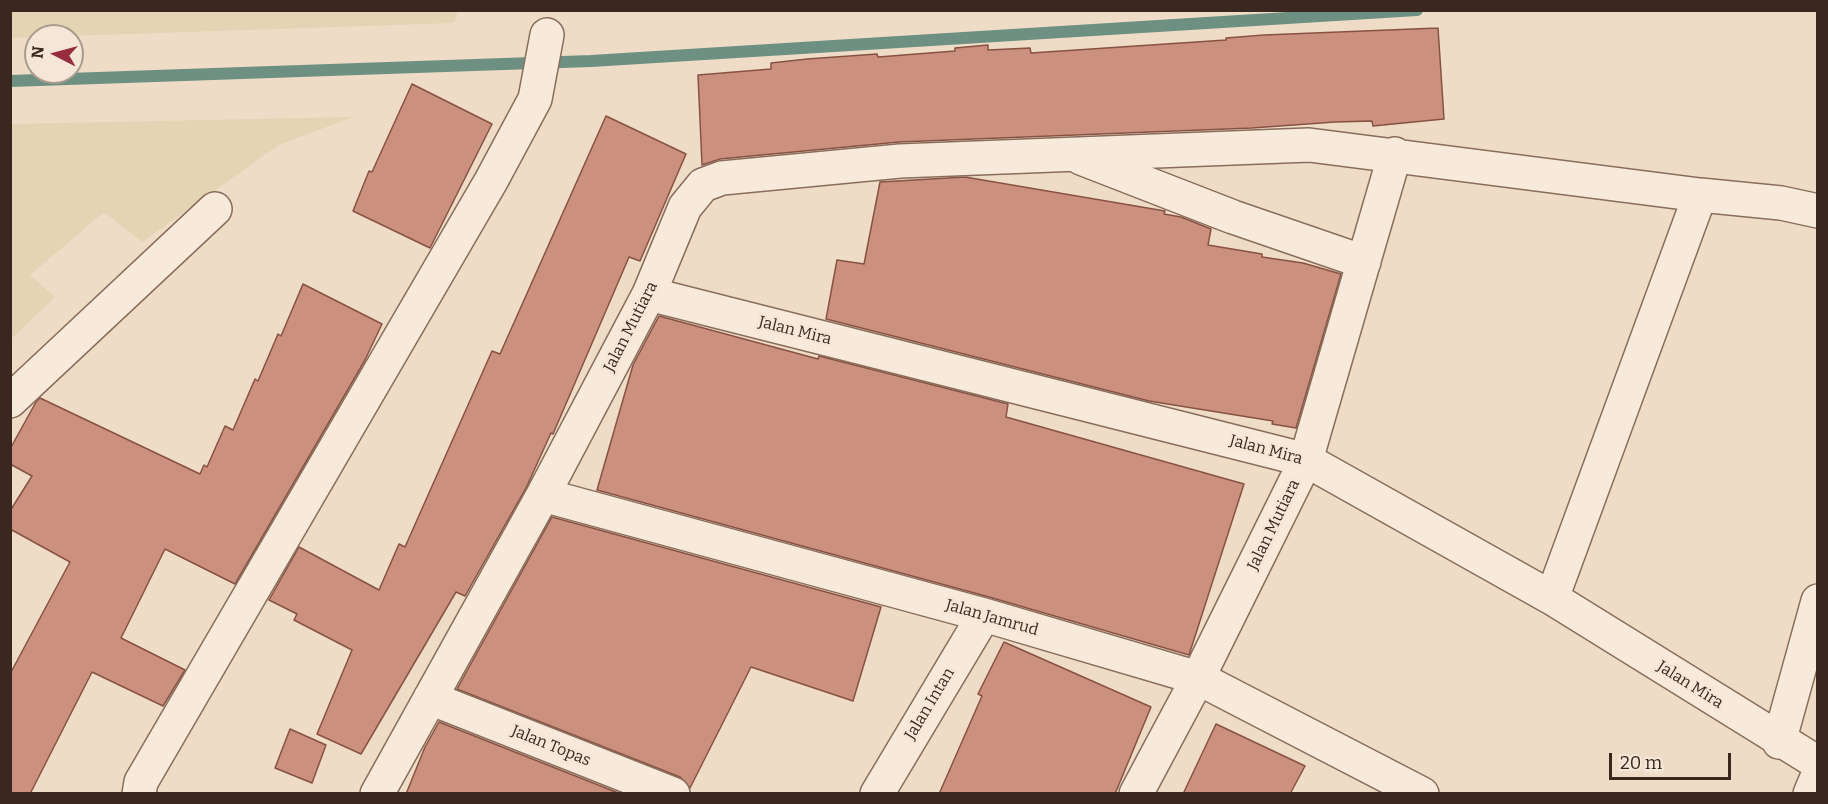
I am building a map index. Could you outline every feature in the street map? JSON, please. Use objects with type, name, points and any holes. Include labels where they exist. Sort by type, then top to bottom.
[{"type":"street","points":[[139,794],[141,782],[491,181],[535,99],[547,38]]},
{"type":"street","name":"Jalan Mutiara","points":[[377,794],[543,495],[649,294],[686,207],[703,185],[722,178],[900,161],[1182,148],[1309,145],[1395,154],[1306,460],[1198,678],[1136,794]]},
{"type":"street","name":"Jalan Mutiara","points":[[1072,154],[1233,217],[1364,262]]},
{"type":"street","points":[[1395,154],[1700,195],[1781,203],[1818,211]]},
{"type":"street","points":[[1552,598],[1700,195]]},
{"type":"street","points":[[10,401],[215,209]]},
{"type":"street","name":"Jalan Mira","points":[[649,294],[1306,460],[1552,598],[1779,742],[1818,763]]},
{"type":"street","name":"Jalan Jamrud","points":[[543,495],[984,615],[1198,678],[1422,794]]},
{"type":"street","points":[[1779,742],[1818,601]]},
{"type":"street","name":"Jalan Intan","points":[[877,794],[984,615]]},
{"type":"street","name":"Jalan Topas","points":[[430,698],[673,794]]},
{"type":"street","points":[[1810,794],[1818,775]]},
{"type":"shaded area","points":[[11,10],[458,11],[454,23],[84,36],[84,24],[24,24],[24,38],[11,38]]},
{"type":"shaded area","points":[[353,117],[279,145],[142,242],[104,212],[30,275],[55,297],[11,339],[11,124]]},
{"type":"building","points":[[1438,28],[1444,119],[1373,126],[1372,121],[1335,122],[1252,128],[899,142],[720,159],[702,165],[698,75],[771,69],[771,63],[807,59],[877,54],[878,57],[955,51],[955,48],[988,45],[988,50],[1030,48],[1031,53],[1226,40],[1226,38],[1264,35]]},
{"type":"building","points":[[412,84],[492,124],[430,248],[353,211],[369,171],[372,172]]},
{"type":"building","points":[[606,116],[686,154],[640,261],[629,257],[553,434],[551,433],[527,486],[465,596],[456,592],[361,754],[317,734],[352,650],[294,620],[297,614],[269,600],[299,547],[379,590],[399,544],[405,547],[492,351],[500,354]]},
{"type":"building","points":[[965,177],[1165,211],[1164,214],[1181,217],[1211,229],[1208,245],[1262,254],[1262,257],[1303,263],[1341,274],[1296,428],[1272,424],[1273,421],[1149,401],[826,319],[837,260],[864,264],[880,182]]},
{"type":"building","points":[[303,284],[382,324],[365,360],[235,584],[165,549],[121,638],[185,670],[163,706],[92,672],[30,794],[10,794],[10,674],[70,562],[10,529],[10,511],[32,476],[10,464],[10,449],[36,402],[40,398],[200,474],[204,465],[207,467],[225,426],[233,430],[255,379],[258,381],[278,334],[281,336]]},
{"type":"building","points":[[659,316],[818,359],[819,356],[1008,404],[1006,417],[1244,484],[1189,655],[989,597],[597,490],[633,365]]},
{"type":"building","points":[[552,517],[881,607],[853,701],[751,667],[690,788],[680,777],[457,689]]},
{"type":"building","points":[[1004,642],[1151,707],[1115,794],[939,794],[982,696],[978,694]]},
{"type":"building","points":[[439,722],[621,794],[406,794],[425,747]]},
{"type":"building","points":[[1216,724],[1305,766],[1290,794],[1183,794]]},
{"type":"building","points":[[290,729],[326,745],[312,783],[275,768]]},
{"type":"waterway","points":[[10,81],[591,61],[1417,10]]}]
